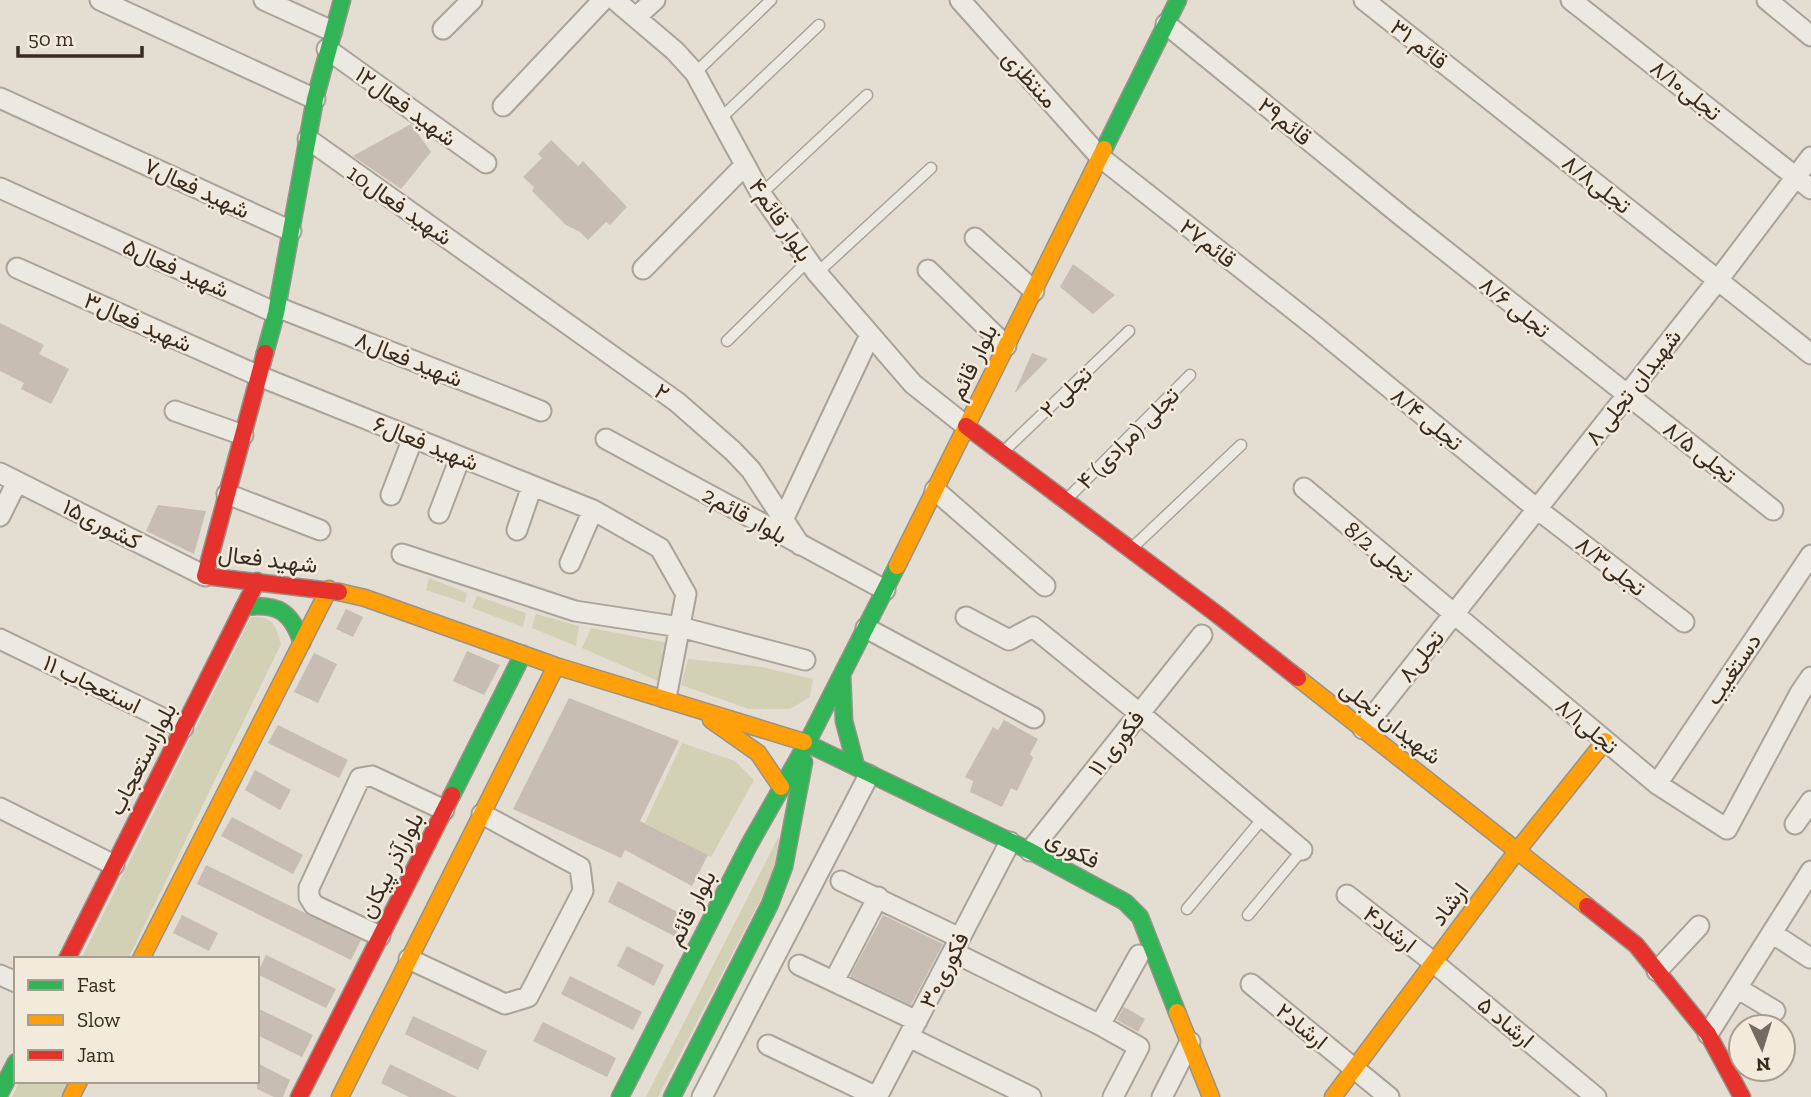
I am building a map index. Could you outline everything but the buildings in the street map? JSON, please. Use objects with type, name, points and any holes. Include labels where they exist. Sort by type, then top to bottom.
[{"type":"street","points":[[100,0],[315,99]]},
{"type":"street","name":"شهید فعال۱۲","points":[[264,0],[329,40],[486,163]]},
{"type":"street","name":"شهید فعال","points":[[342,0],[315,99],[277,310],[205,576],[329,589],[365,598],[556,666],[807,743]]},
{"type":"street","points":[[443,29],[472,0]]},
{"type":"street","points":[[503,106],[603,0]]},
{"type":"street","name":"بلوار قائم۴","points":[[615,0],[675,51],[695,73],[761,194],[812,267],[913,384],[966,426]]},
{"type":"street","points":[[636,17],[655,0]]},
{"type":"street","name":"منتظزی","points":[[960,0],[1100,157]]},
{"type":"street","name":"قائم ۳۱","points":[[1364,0],[1475,88]]},
{"type":"street","points":[[1767,0],[1811,36]]},
{"type":"street","name":"بلوار قائم","points":[[620,1097],[866,628],[1166,24],[1174,2]]},
{"type":"street","name":"تجلی۸/۱۰","points":[[1574,2],[1803,183]]},
{"type":"street","name":"قائم۲۹","points":[[1166,24],[1404,218]]},
{"type":"street","name":"تجلی۸/۸","points":[[1475,88],[1811,354]]},
{"type":"street","name":"شهید فعال۷","points":[[0,98],[291,231]]},
{"type":"street","name":"10شهید فعال","points":[[308,139],[492,271]]},
{"type":"street","name":"قائم۲۷","points":[[1100,157],[1317,328]]},
{"type":"street","name":"شهیدان تجلی ۸","points":[[1453,615],[1718,280],[1803,183],[1811,157]]},
{"type":"street","points":[[643,269],[745,165]]},
{"type":"street","name":"شهید فعال۵","points":[[0,188],[277,310]]},
{"type":"street","name":"تجلی ۸/۶","points":[[1404,218],[1626,395]]},
{"type":"street","points":[[975,238],[1034,291]]},
{"type":"street","name":"شهید فعال۳","points":[[18,268],[259,376]]},
{"type":"street","points":[[928,270],[1006,346]]},
{"type":"street","name":"۲","points":[[492,271],[686,410],[733,451],[751,470],[800,545]]},
{"type":"street","name":"شهید فعال۸","points":[[277,310],[541,411]]},
{"type":"street","name":"۸/۴ تجلی","points":[[1317,328],[1537,509]]},
{"type":"street","points":[[783,520],[870,335]]},
{"type":"street","name":"شهید فعال۶","points":[[259,376],[593,510],[660,548],[686,594],[666,698]]},
{"type":"street","name":"تجلی ۸/۵","points":[[1626,395],[1773,510]]},
{"type":"street","points":[[175,411],[243,435]]},
{"type":"street","name":"شهیدان تجلی","points":[[966,426],[1363,729],[1636,945],[1708,1034],[1742,1097]]},
{"type":"street","points":[[391,495],[413,438]]},
{"type":"street","name":"2بلوار قائم","points":[[606,439],[885,590]]},
{"type":"street","points":[[439,513],[460,458]]},
{"type":"street","points":[[0,516],[9,478]]},
{"type":"street","name":"کشوری۱۵","points":[[9,478],[205,576]]},
{"type":"street","points":[[517,530],[532,486]]},
{"type":"street","name":"8/2 تجلی","points":[[1304,488],[1453,615]]},
{"type":"street","points":[[934,490],[1045,586]]},
{"type":"street","points":[[227,494],[320,530]]},
{"type":"street","name":"تجلی۸/۳","points":[[1537,509],[1684,622]]},
{"type":"street","points":[[570,564],[593,510]]},
{"type":"street","points":[[402,554],[575,611],[680,627],[805,660]]},
{"type":"street","name":"دستغیب","points":[[1657,783],[1811,555]]},
{"type":"street","name":"بلواراستعجاب","points":[[68,957],[257,581]]},
{"type":"street","points":[[142,957],[329,589]]},
{"type":"street","points":[[244,607],[264,604],[282,611],[296,625],[302,643]]},
{"type":"street","name":"تجلی۸","points":[[1363,729],[1453,615]]},
{"type":"street","name":"تجلی۸/۱","points":[[1453,615],[1657,783],[1727,830],[1811,677]]},
{"type":"street","points":[[966,617],[1009,640],[1033,627],[1139,712],[1302,850]]},
{"type":"street","points":[[866,628],[1034,718]]},
{"type":"street","name":"فکوری ۱۱","points":[[1030,851],[1202,635]]},
{"type":"street","name":"استعجاب ۱۱","points":[[0,639],[183,728]]},
{"type":"street","name":"بلوارآذر پیکان","points":[[307,1091],[380,936],[418,902],[482,814],[491,757],[523,654]]},
{"type":"street","name":"بلوارآذر پیکان","points":[[340,1097],[409,959],[418,902],[444,810],[491,757],[556,666]]},
{"type":"street","points":[[702,1097],[862,771],[844,721],[842,674]]},
{"type":"street","points":[[689,705],[758,753],[782,787]]},
{"type":"street","name":"ارشاد","points":[[1333,1097],[1517,851],[1605,741]]},
{"type":"street","name":"بلوار قائم","points":[[672,1097],[770,904],[784,867],[807,743]]},
{"type":"street","name":"فکوری","points":[[807,743],[1030,851],[1125,902],[1140,917],[1211,1097]]},
{"type":"street","points":[[380,936],[314,905],[309,897],[309,888],[360,778],[372,776],[444,810]]},
{"type":"street","points":[[1795,824],[1811,801]]},
{"type":"street","points":[[0,808],[114,865]]},
{"type":"street","points":[[409,959],[505,1004],[528,997],[583,891],[580,867],[482,814]]},
{"type":"street","name":"فکوری۳۰","points":[[877,1097],[1010,842]]},
{"type":"street","points":[[1708,1034],[1811,871]]},
{"type":"street","points":[[841,881],[877,897],[956,945],[1139,1047],[1113,1097]]},
{"type":"street","name":"۴ارشاد","points":[[1348,895],[1433,962]]},
{"type":"street","points":[[834,981],[877,897]]},
{"type":"street","points":[[1657,971],[1699,926]]},
{"type":"street","points":[[1772,933],[1810,958]]},
{"type":"street","points":[[1100,1025],[1139,955]]},
{"type":"street","name":"۵ ارشاد","points":[[1433,962],[1596,1097]]},
{"type":"street","points":[[799,965],[834,981],[1031,1097]]},
{"type":"street","name":"۲ارشاد","points":[[1251,984],[1389,1097]]},
{"type":"street","points":[[1737,988],[1775,1011]]},
{"type":"street","points":[[1162,1097],[1190,1042]]},
{"type":"street","points":[[768,1045],[877,1097]]},
{"type":"street","points":[[0,1093],[14,1066]]},
{"type":"lane","points":[[695,73],[771,0]]},
{"type":"lane","points":[[721,118],[819,25]]},
{"type":"lane","points":[[761,194],[867,95]]},
{"type":"lane","points":[[727,341],[931,168]]},
{"type":"lane","name":"۲ تجلی","points":[[1002,453],[1129,331]]},
{"type":"lane","name":"۴ تجلی (مرادی)","points":[[1065,500],[1190,375]]},
{"type":"lane","points":[[1130,549],[1241,445]]},
{"type":"lane","points":[[1187,909],[1263,818]]},
{"type":"lane","points":[[1248,915],[1302,850]]},
{"type":"green space","points":[[429,578],[467,593],[465,603],[426,590]]},
{"type":"green space","points":[[477,596],[526,613],[523,627],[472,608]]},
{"type":"green space","points":[[536,614],[579,626],[576,646],[532,628]]},
{"type":"green space","points":[[251,617],[269,620],[277,631],[281,644],[129,957],[82,957]]},
{"type":"green space","points":[[591,628],[668,643],[658,681],[582,648]]},
{"type":"green space","points":[[688,659],[762,667],[813,679],[810,697],[790,709],[749,709],[681,685]]},
{"type":"green space","points":[[682,743],[735,761],[754,780],[711,857],[645,823]]},
{"type":"green space","points":[[779,836],[778,866],[658,1097],[646,1097]]},
{"type":"green space","points":[[19,1083],[68,1083],[61,1097],[12,1097]]},
{"type":"traffic: fast","points":[[265,353],[276,313],[315,99],[342,0]]},
{"type":"traffic: fast","points":[[1104,149],[1178,0]]},
{"type":"traffic: fast","points":[[620,1097],[749,845],[807,743],[897,566]]},
{"type":"traffic: fast","points":[[244,607],[266,606],[282,612],[293,623],[302,643]]},
{"type":"traffic: fast","points":[[452,795],[523,654]]},
{"type":"traffic: fast","points":[[842,675],[844,721],[856,766]]},
{"type":"traffic: fast","points":[[804,742],[1030,851],[1125,902],[1140,917],[1177,1012]]},
{"type":"traffic: fast","points":[[672,1097],[770,904],[784,867],[804,762]]},
{"type":"traffic: fast","points":[[0,1093],[14,1066]]},
{"type":"traffic: slow","points":[[897,566],[1104,149]]},
{"type":"traffic: slow","points":[[142,957],[329,589]]},
{"type":"traffic: slow","points":[[339,592],[365,598],[556,666],[804,742]]},
{"type":"traffic: slow","points":[[340,1097],[556,666]]},
{"type":"traffic: slow","points":[[1298,678],[1587,906]]},
{"type":"traffic: slow","points":[[711,720],[758,753],[781,787]]},
{"type":"traffic: slow","points":[[1333,1097],[1517,851],[1605,741]]},
{"type":"traffic: slow","points":[[1177,1012],[1211,1097]]},
{"type":"traffic: slow","points":[[71,1097],[78,1083]]},
{"type":"traffic: jam","points":[[265,353],[205,576],[339,592]]},
{"type":"traffic: jam","points":[[966,426],[1298,678]]},
{"type":"traffic: jam","points":[[68,957],[257,581]]},
{"type":"traffic: jam","points":[[299,1097],[452,795]]},
{"type":"traffic: jam","points":[[1587,906],[1636,945],[1708,1034],[1742,1097]]}]
